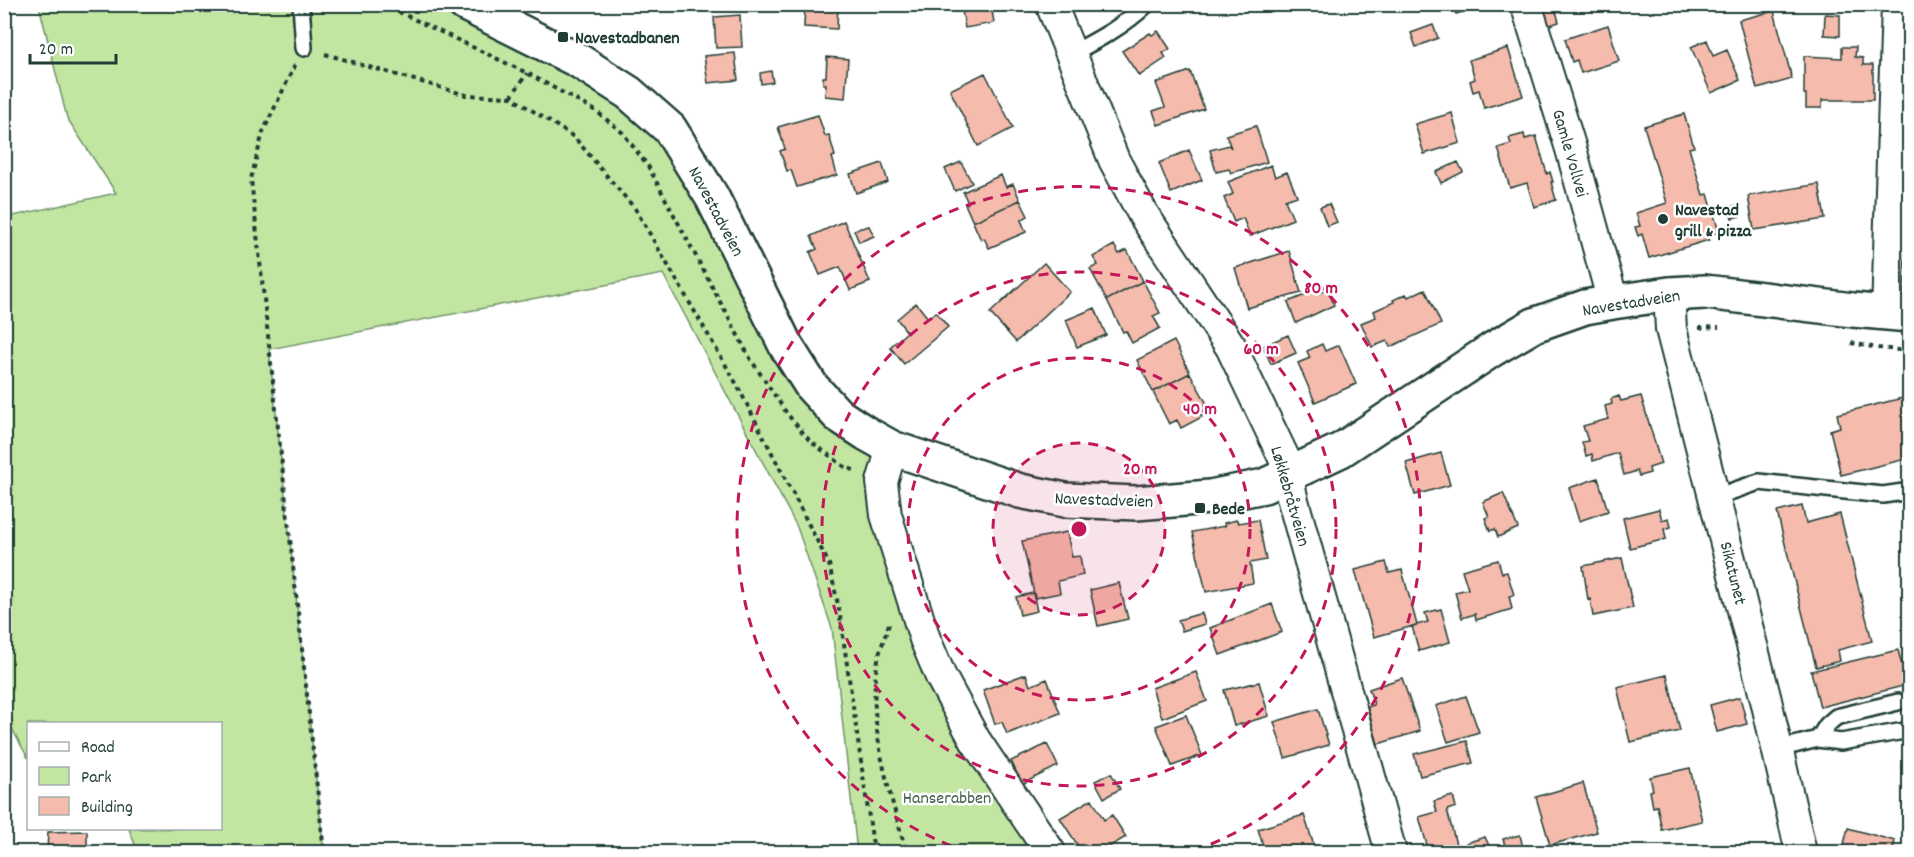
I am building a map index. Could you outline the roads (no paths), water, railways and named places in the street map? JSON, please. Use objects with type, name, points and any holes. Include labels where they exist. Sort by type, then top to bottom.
[{"type":"street","name":"Navestadveien","points":[[465,4],[579,61],[629,93],[670,129],[712,197],[786,346],[812,387],[838,415],[867,435],[892,448],[1020,491],[1065,500],[1136,503],[1210,497],[1264,486],[1341,450],[1493,349],[1534,325],[1585,307],[1669,294],[1705,292],[1898,314]]},
{"type":"street","name":"Løkkebråtveien","points":[[1051,4],[1114,160],[1143,214],[1231,347],[1284,458],[1390,852]]},
{"type":"street","name":"Gamle Vollvei","points":[[1526,4],[1571,149],[1612,302]]},
{"type":"street","points":[[1897,4],[1900,174],[1898,314]]},
{"type":"street","name":"Sikatunet","points":[[1669,294],[1671,329],[1778,749],[1801,852]]},
{"type":"street","points":[[892,448],[882,482],[886,515],[925,639],[941,677],[975,740],[1050,852]]},
{"type":"lane","points":[[301,4],[304,48]]},
{"type":"lane","points":[[1071,54],[1109,34],[1148,4]]},
{"type":"lane","points":[[1715,497],[1759,482],[1883,495],[1910,490]]},
{"type":"lane","points":[[1818,739],[1827,724],[1836,717],[1898,702]]},
{"type":"lane","points":[[1778,749],[1818,739],[1841,742],[1910,730]]},
{"type":"place","name":"Navestadbanen","points":[[563,37]]},
{"type":"place","name":"Navestad grill & pizza","points":[[1663,219]]},
{"type":"place","name":"Bede","points":[[1200,508]]},
{"type":"park label","name":"Hanserabben","points":[[947,797]]}]
